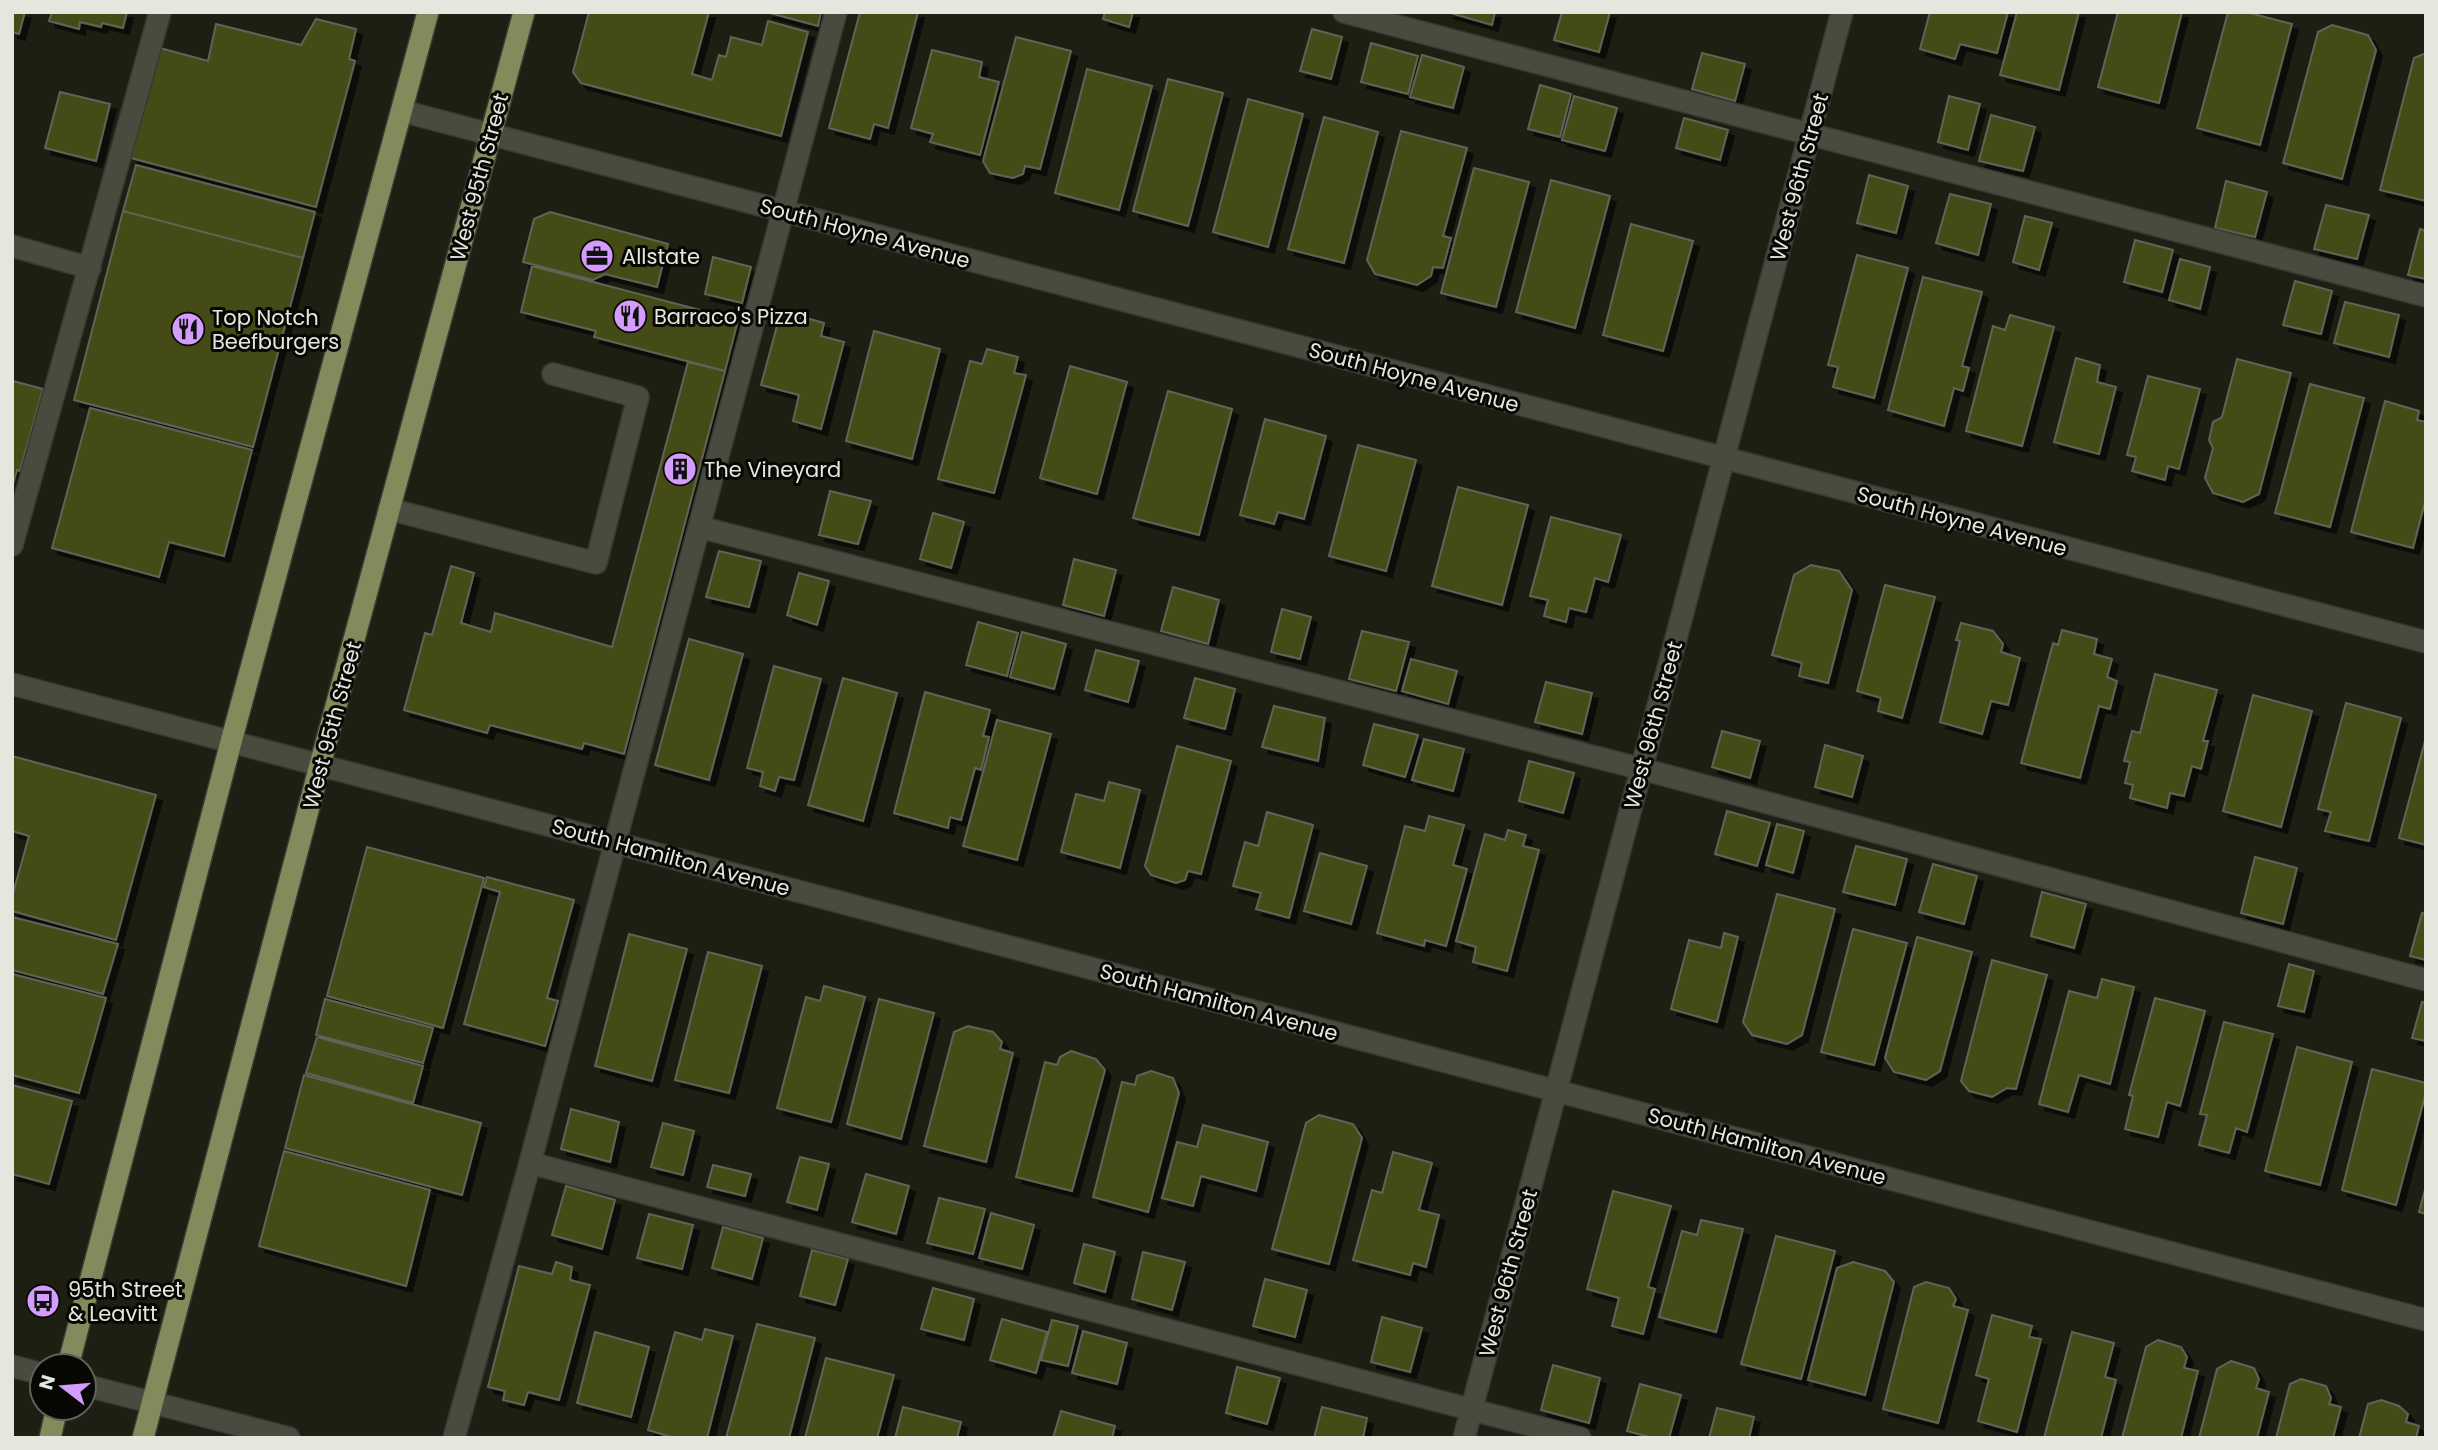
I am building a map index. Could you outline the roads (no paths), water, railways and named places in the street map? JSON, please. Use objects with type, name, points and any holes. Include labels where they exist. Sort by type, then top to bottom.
[{"type":"main road","points":[[72,1352],[231,742],[428,12]]},
{"type":"main road","name":"West 95th Street","points":[[143,1438],[320,765],[524,12]]},
{"type":"street","points":[[12,545],[160,12]]},
{"type":"street","points":[[454,1438],[616,843],[836,12]]},
{"type":"street","points":[[1345,12],[2426,296]]},
{"type":"street","name":"West 96th Street","points":[[1464,1438],[1842,12]]},
{"type":"street","name":"South Hoyne Avenue","points":[[402,111],[2426,642]]},
{"type":"street","points":[[12,246],[90,268]]},
{"type":"street","points":[[389,509],[596,564],[638,397],[553,374]]},
{"type":"street","points":[[699,527],[1642,769],[2426,980]]},
{"type":"street","name":"South Hamilton Avenue","points":[[12,684],[2426,1320]]},
{"type":"street","points":[[530,1163],[1580,1438]]},
{"type":"street","points":[[98,1388],[289,1438]]},
{"type":"place","name":"Allstate","points":[[597,256]]},
{"type":"place","name":"Barraco's Pizza","points":[[630,316]]},
{"type":"place","name":"Top Notch Beefburgers","points":[[188,329]]},
{"type":"place","name":"The Vineyard","points":[[680,469]]},
{"type":"place","name":"95th Street & Leavitt","points":[[43,1301]]}]
